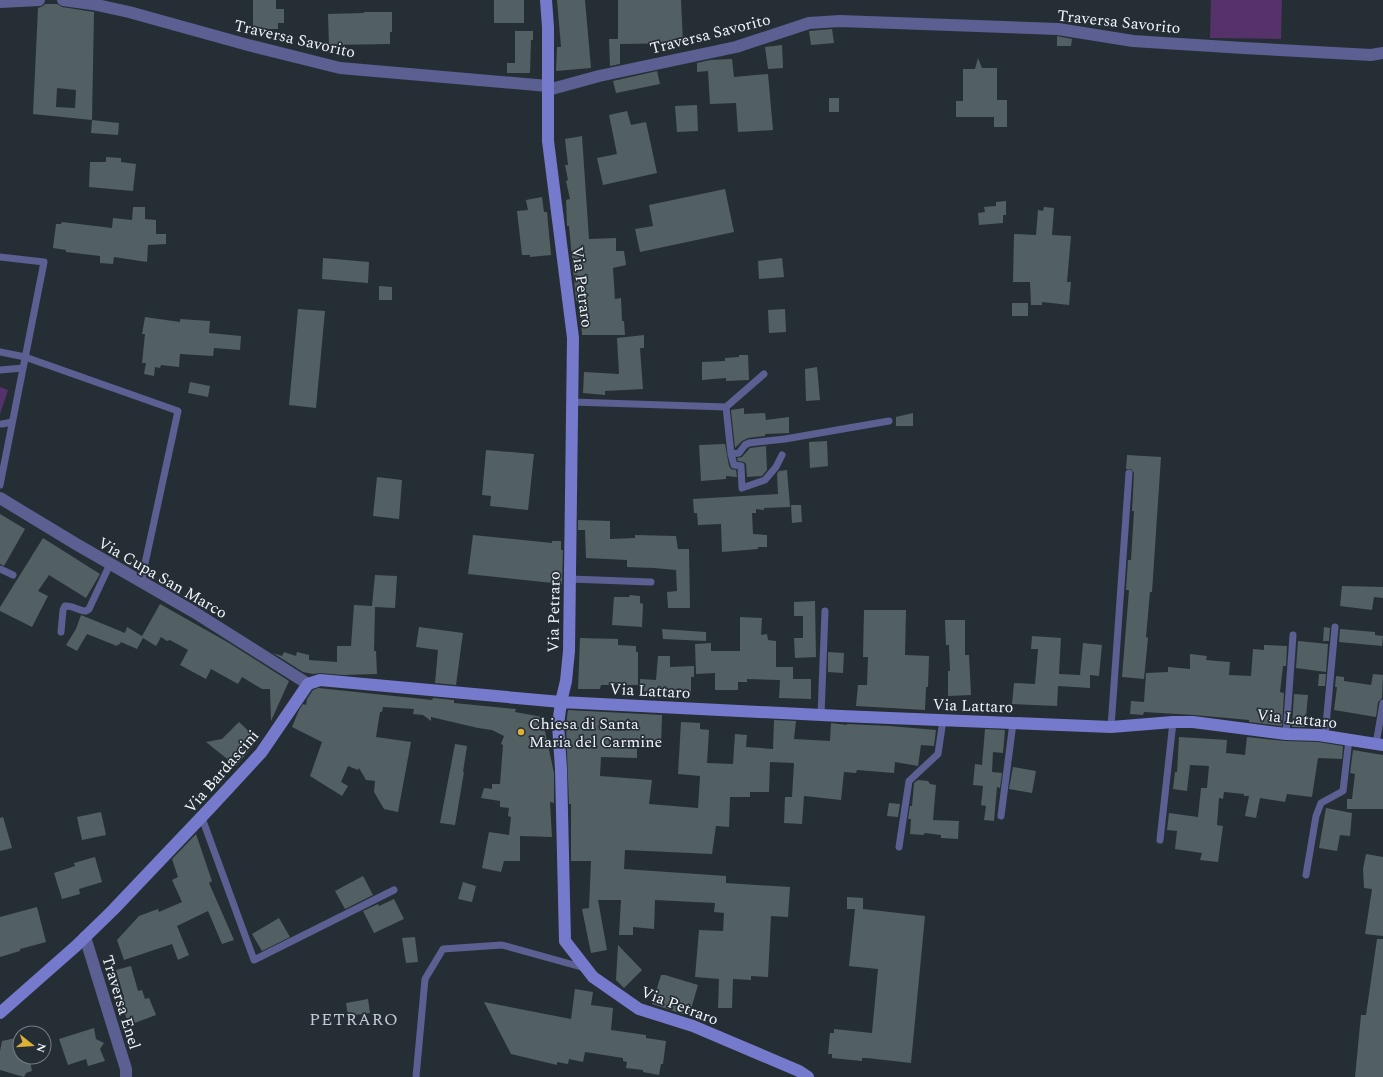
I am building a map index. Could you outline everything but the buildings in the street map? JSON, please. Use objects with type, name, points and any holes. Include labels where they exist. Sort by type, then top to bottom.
[{"type":"street","points":[[0,2],[39,0]]},
{"type":"street","name":"Traversa Savorito","points":[[63,0],[92,4],[129,12],[248,45],[340,68],[548,88],[736,47],[809,23],[840,21],[1058,29],[1133,41],[1372,55],[1383,53]]},
{"type":"street","name":"Via Petraro","points":[[546,0],[548,27],[548,141],[573,338],[569,651],[566,681],[558,725],[561,769],[564,941],[593,977],[639,1009],[693,1026],[799,1071],[808,1077]]},
{"type":"street","name":"Via Cupa San Marco","points":[[0,498],[194,612],[308,684]]},
{"type":"street","points":[[308,684],[320,680],[561,702]]},
{"type":"street","name":"Via Bardascini","points":[[0,1013],[85,937],[202,818],[261,753],[308,684]]},
{"type":"street","name":"Via Lattaro","points":[[561,702],[1111,727],[1173,722],[1193,722],[1286,734],[1325,736],[1380,744]]},
{"type":"street","name":"Traversa Enel","points":[[85,937],[126,1069],[126,1077]]},
{"type":"lane","points":[[0,257],[44,262],[0,484]]},
{"type":"lane","points":[[0,352],[25,357],[178,411],[141,582]]},
{"type":"lane","points":[[0,370],[23,368]]},
{"type":"lane","points":[[572,402],[726,406],[764,374]]},
{"type":"lane","points":[[726,406],[731,454],[734,465],[741,466],[742,488],[765,480],[776,467],[782,455]]},
{"type":"lane","points":[[731,454],[739,453],[745,444],[749,443],[785,440],[889,421]]},
{"type":"lane","points":[[2,424],[12,422]]},
{"type":"lane","points":[[1111,727],[1129,473]]},
{"type":"lane","points":[[61,632],[63,610],[65,606],[80,611],[86,611],[89,608],[110,564]]},
{"type":"lane","points":[[0,569],[13,575]]},
{"type":"lane","points":[[570,579],[651,582]]},
{"type":"lane","points":[[821,715],[825,611]]},
{"type":"lane","points":[[1325,736],[1335,627]]},
{"type":"lane","points":[[1286,734],[1293,635]]},
{"type":"lane","points":[[1380,744],[1383,703]]},
{"type":"lane","points":[[899,847],[909,781],[938,754],[943,720]]},
{"type":"lane","points":[[1160,840],[1173,722]]},
{"type":"lane","points":[[1001,816],[1013,723]]},
{"type":"lane","points":[[1306,875],[1316,816],[1321,803],[1343,791],[1349,740]]},
{"type":"lane","points":[[202,818],[254,960],[394,890]]},
{"type":"lane","points":[[416,1077],[425,978],[443,949],[502,945],[587,969]]},
{"type":"shaded area","points":[[1211,0],[1282,0],[1281,39],[1210,38]]},
{"type":"shaded area","points":[[0,387],[8,390],[0,414]]},
{"type":"place","name":"Chiesa di Santa Maria del Carmine","points":[[521,732]]},
{"type":"district","name":"PETRARO","points":[[354,1019]]}]
